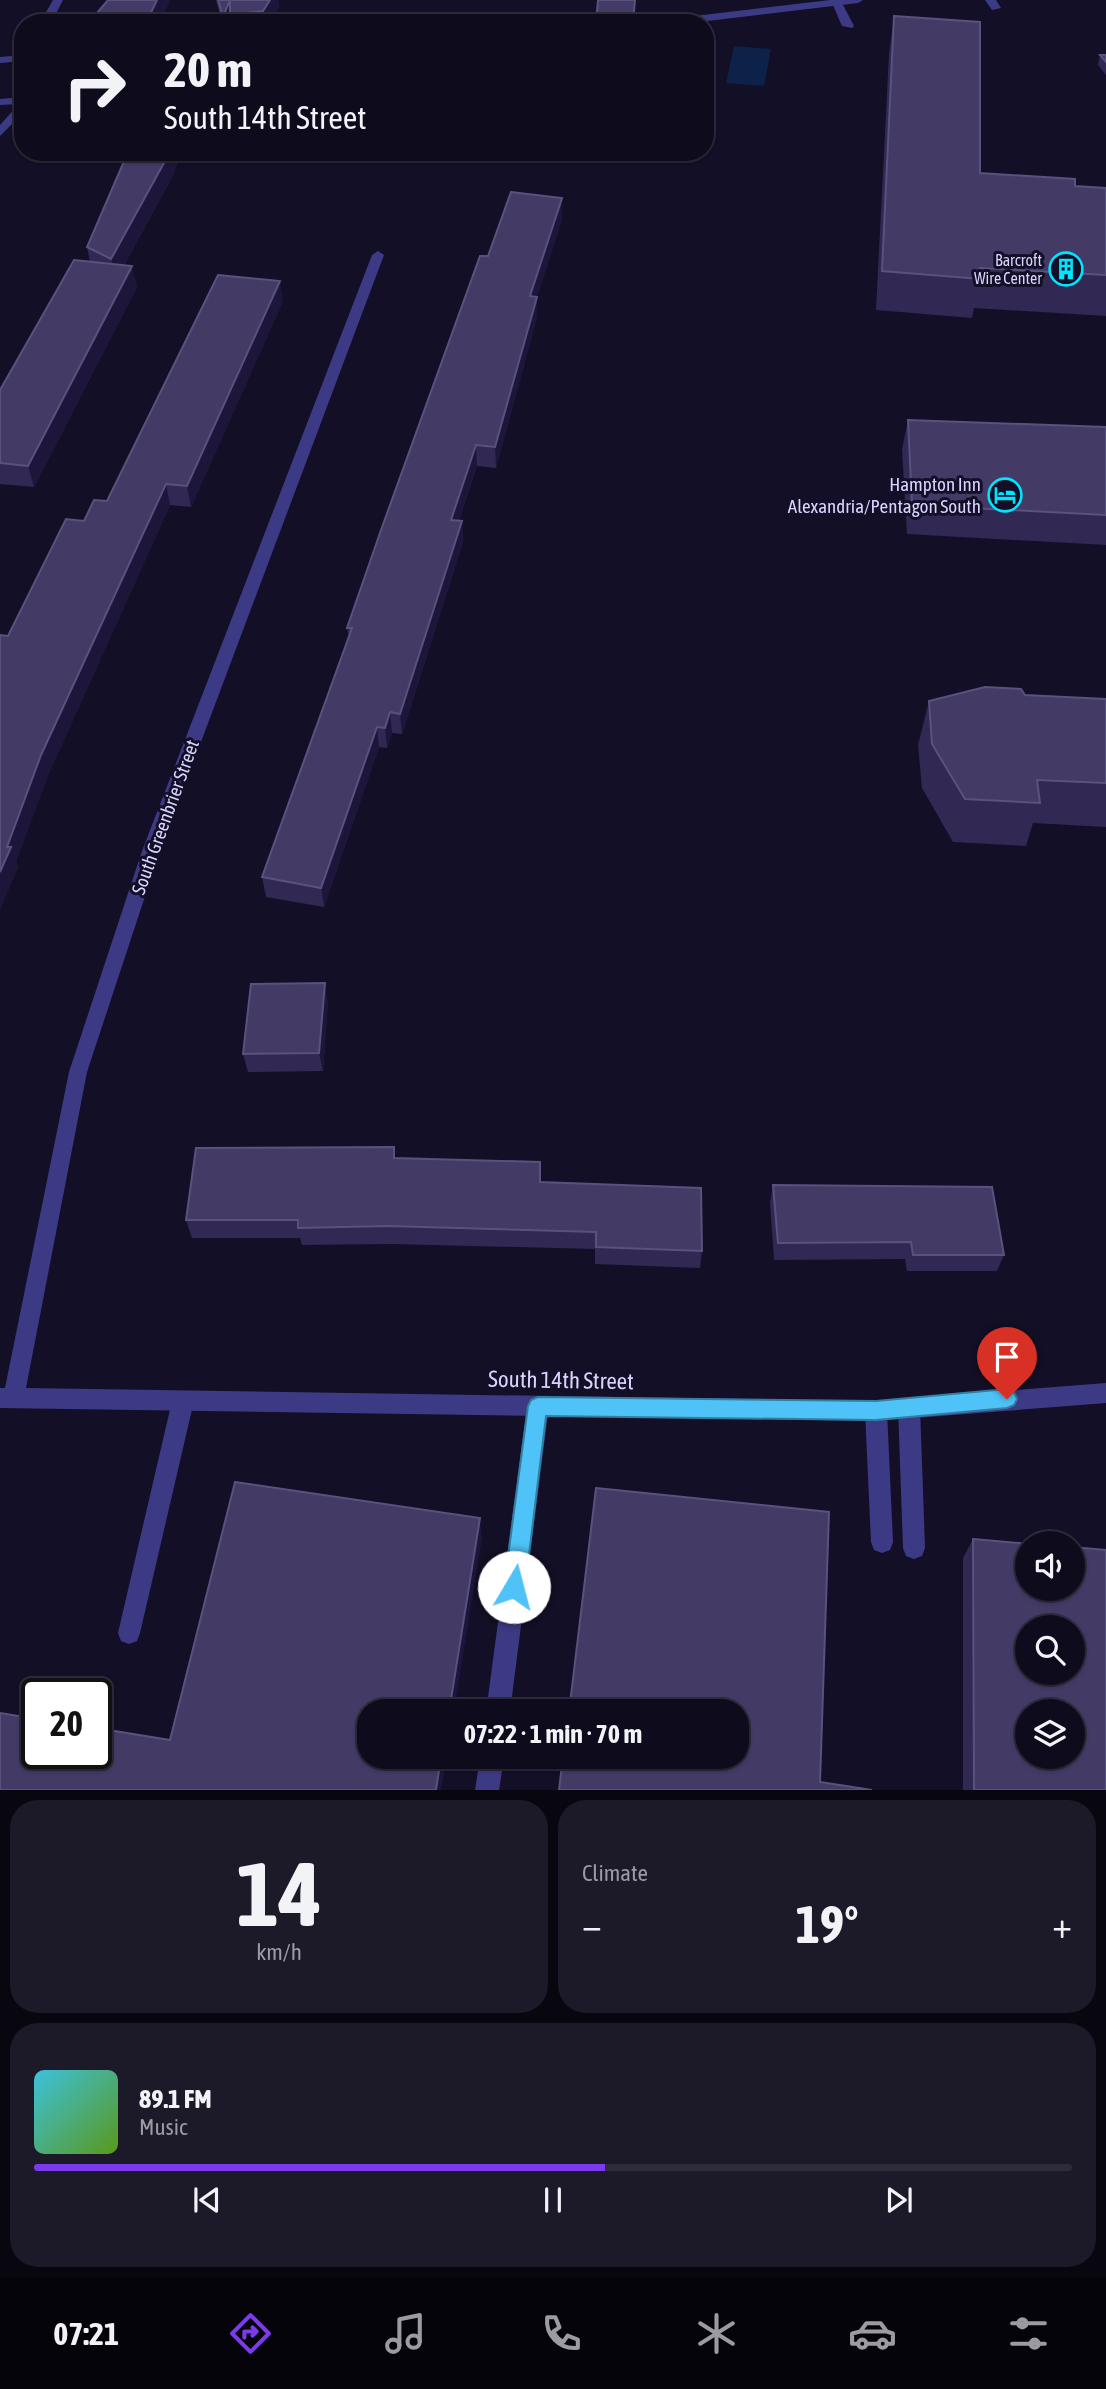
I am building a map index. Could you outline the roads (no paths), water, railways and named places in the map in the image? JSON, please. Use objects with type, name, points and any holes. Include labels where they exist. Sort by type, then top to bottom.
[{"type":"street","points":[[714,17],[858,0]]},
{"type":"street","points":[[837,3],[848,26]]},
{"type":"street","points":[[0,132],[14,116]]},
{"type":"street","name":"South Greenbrier Street","points":[[7,1398],[78,1072],[151,851],[378,255]]},
{"type":"street","name":"South 14th Street","points":[[7,1398],[876,1410],[1106,1393]]},
{"type":"street","points":[[130,1633],[183,1401]]},
{"type":"street","points":[[500,1699],[538,1406]]},
{"type":"street","points":[[909,1407],[914,1548]]},
{"type":"street","points":[[876,1410],[882,1542]]},
{"type":"street","points":[[487,1790],[490,1769]]},
{"type":"water","points":[[734,46],[771,49],[764,86],[726,83]]},
{"type":"place","name":"Barcroft Wire Center","points":[[1066,269]]},
{"type":"place","name":"Hampton Inn Alexandria/Pentagon South","points":[[1005,495]]}]
